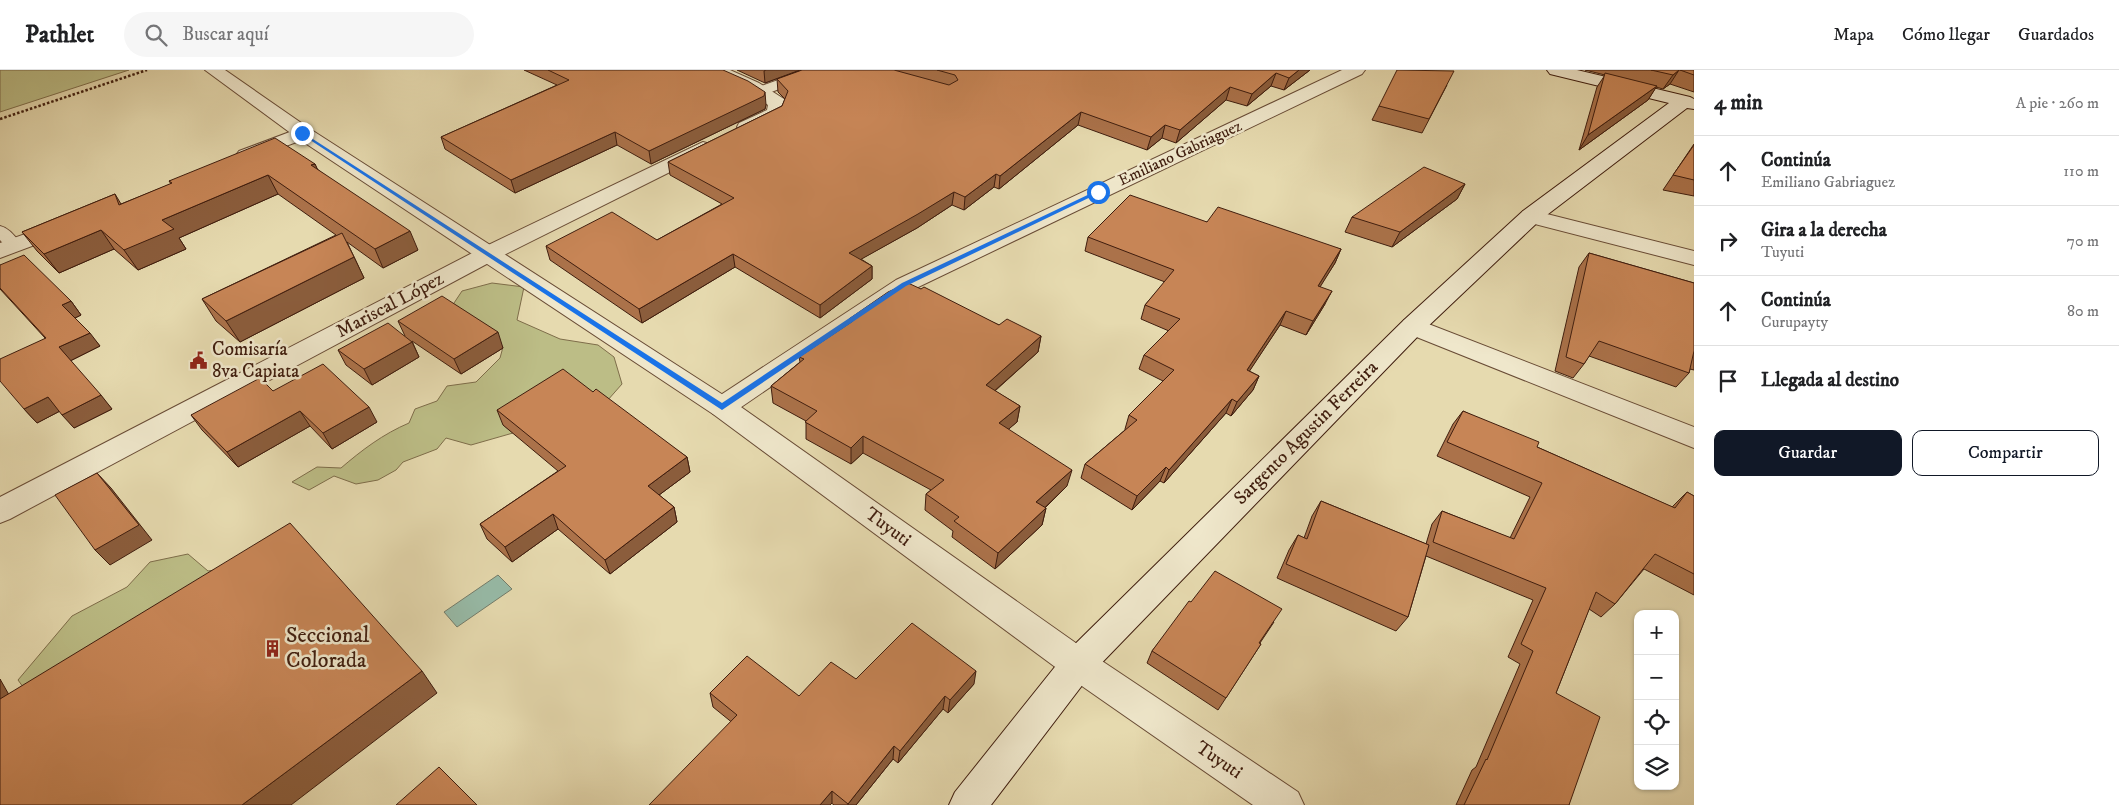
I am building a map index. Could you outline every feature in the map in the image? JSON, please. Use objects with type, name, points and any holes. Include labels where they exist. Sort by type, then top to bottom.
[{"type":"street","name":"Tuyuti","points":[[214,70],[302,133],[722,407],[1078,664],[1285,805]]},
{"type":"street","points":[[716,70],[761,91]]},
{"type":"street","name":"Emiliano Gabriaguez","points":[[722,407],[904,285],[1356,70]]},
{"type":"street","points":[[1556,70],[1689,102]]},
{"type":"street","name":"Mariscal López","points":[[0,511],[488,254],[722,138],[775,114],[778,103],[761,91]]},
{"type":"street","name":"Sargento Agustin Ferreira","points":[[968,805],[1078,664],[1413,326],[1531,216],[1689,102]]},
{"type":"street","points":[[228,162],[302,133]]},
{"type":"street","points":[[1531,216],[1694,258]]},
{"type":"street","points":[[5,242],[79,220]]},
{"type":"street","points":[[1413,326],[1694,438]]},
{"type":"lane","points":[[761,91],[818,70]]},
{"type":"path","points":[[0,119],[147,70]]},
{"type":"green space","points":[[0,70],[129,70],[0,112]]},
{"type":"green space","points":[[492,283],[524,287],[517,320],[560,339],[598,345],[614,357],[622,384],[607,401],[503,425],[513,433],[471,445],[446,438],[437,449],[403,462],[396,470],[378,480],[356,484],[334,476],[309,490],[292,482],[317,467],[341,468],[373,443],[409,423],[415,409],[437,401],[447,386],[476,382],[500,358],[503,347],[448,312],[462,291]]},
{"type":"green space","points":[[188,554],[208,571],[222,569],[34,702],[18,680],[72,616],[127,587],[150,562]]},
{"type":"shaded area","points":[[498,575],[512,589],[457,627],[444,612]]},
{"type":"building","points":[[548,70],[723,70],[748,81],[765,92],[764,96],[649,151],[615,132],[511,180],[441,137],[569,80]]},
{"type":"building","points":[[802,70],[894,70],[949,85],[958,80],[955,75],[937,70],[1299,70],[1289,78],[1276,73],[1252,94],[1230,87],[1180,130],[1165,125],[1151,137],[1081,112],[1000,176],[996,174],[965,197],[954,192],[849,253],[872,266],[820,305],[733,254],[639,309],[546,246],[612,212],[657,240],[734,198],[668,162],[782,106],[788,91],[777,79]]},
{"type":"building","points":[[1397,70],[1454,71],[1429,119],[1379,106]]},
{"type":"building","points":[[1651,70],[1679,70],[1673,75]]},
{"type":"building","points":[[1680,70],[1694,70],[1694,75]]},
{"type":"building","points":[[1605,73],[1657,86],[1588,135]]},
{"type":"building","points":[[275,138],[315,164],[311,165],[410,231],[375,249],[268,175],[162,220],[174,229],[124,250],[101,230],[44,254],[22,232],[115,194],[119,205],[172,183],[169,181]]},
{"type":"building","points":[[1694,145],[1694,180],[1673,175]]},
{"type":"building","points":[[1424,167],[1465,184],[1400,232],[1352,217]]},
{"type":"building","points":[[1130,195],[1207,222],[1218,207],[1341,249],[1318,286],[1332,291],[1313,321],[1286,311],[1247,370],[1259,376],[1237,402],[1232,399],[1169,470],[1166,467],[1137,496],[1085,464],[1137,420],[1129,415],[1174,370],[1144,355],[1180,319],[1145,305],[1174,270],[1088,237]]},
{"type":"building","points":[[342,233],[354,257],[226,321],[202,299]]},
{"type":"building","points":[[1589,253],[1694,283],[1694,351],[1689,373],[1599,341],[1584,364],[1566,357]]},
{"type":"building","points":[[24,255],[71,301],[62,305],[90,333],[59,347],[101,395],[62,415],[48,397],[24,409],[0,381],[0,359],[46,338],[0,288],[0,265]]},
{"type":"building","points":[[908,283],[921,289],[924,287],[999,325],[1007,319],[1041,336],[986,385],[1020,406],[999,423],[1072,470],[1036,502],[1046,508],[998,553],[954,521],[959,517],[926,494],[944,480],[863,436],[851,448],[805,422],[817,411],[771,386],[804,359],[799,357],[853,321],[849,319],[888,292]]},
{"type":"building","points":[[442,296],[498,332],[454,359],[398,321]]},
{"type":"building","points":[[388,323],[412,342],[364,369],[338,350]]},
{"type":"building","points":[[323,364],[369,407],[323,433],[300,411],[227,452],[191,415],[260,378],[273,391]]},
{"type":"building","points":[[563,369],[593,392],[596,389],[687,457],[648,486],[674,507],[605,560],[553,514],[505,547],[480,524],[566,466],[497,410]]},
{"type":"building","points":[[1463,411],[1539,442],[1537,447],[1675,508],[1687,492],[1694,496],[1694,574],[1655,554],[1615,604],[1596,592],[1556,693],[1600,717],[1569,805],[1464,805],[1487,760],[1533,651],[1521,644],[1546,588],[1433,542],[1442,511],[1514,539],[1542,483],[1447,442]]},
{"type":"building","points":[[97,473],[139,525],[95,550],[55,495]]},
{"type":"building","points":[[1321,501],[1429,545],[1408,617],[1286,564],[1298,535],[1307,539]]},
{"type":"building","name":"Seccional Colorada","points":[[290,523],[422,671],[242,805],[0,805],[0,699]]},
{"type":"building","points":[[1215,571],[1282,609],[1226,698],[1152,651],[1189,601],[1191,602]]},
{"type":"building","points":[[912,623],[976,671],[950,700],[945,696],[900,751],[894,746],[848,804],[832,791],[820,805],[649,805],[737,715],[710,693],[747,656],[799,696],[831,662],[856,679]]},
{"type":"building","points":[[439,767],[477,805],[396,805]]},
{"type":"place","name":"Comisaría 8va Capiata","points":[[198,360]]},
{"type":"place","name":"Seccional Colorada","points":[[272,648]]},
{"type":"route","points":[[302,133],[722,407],[904,285],[1098,192]]}]
